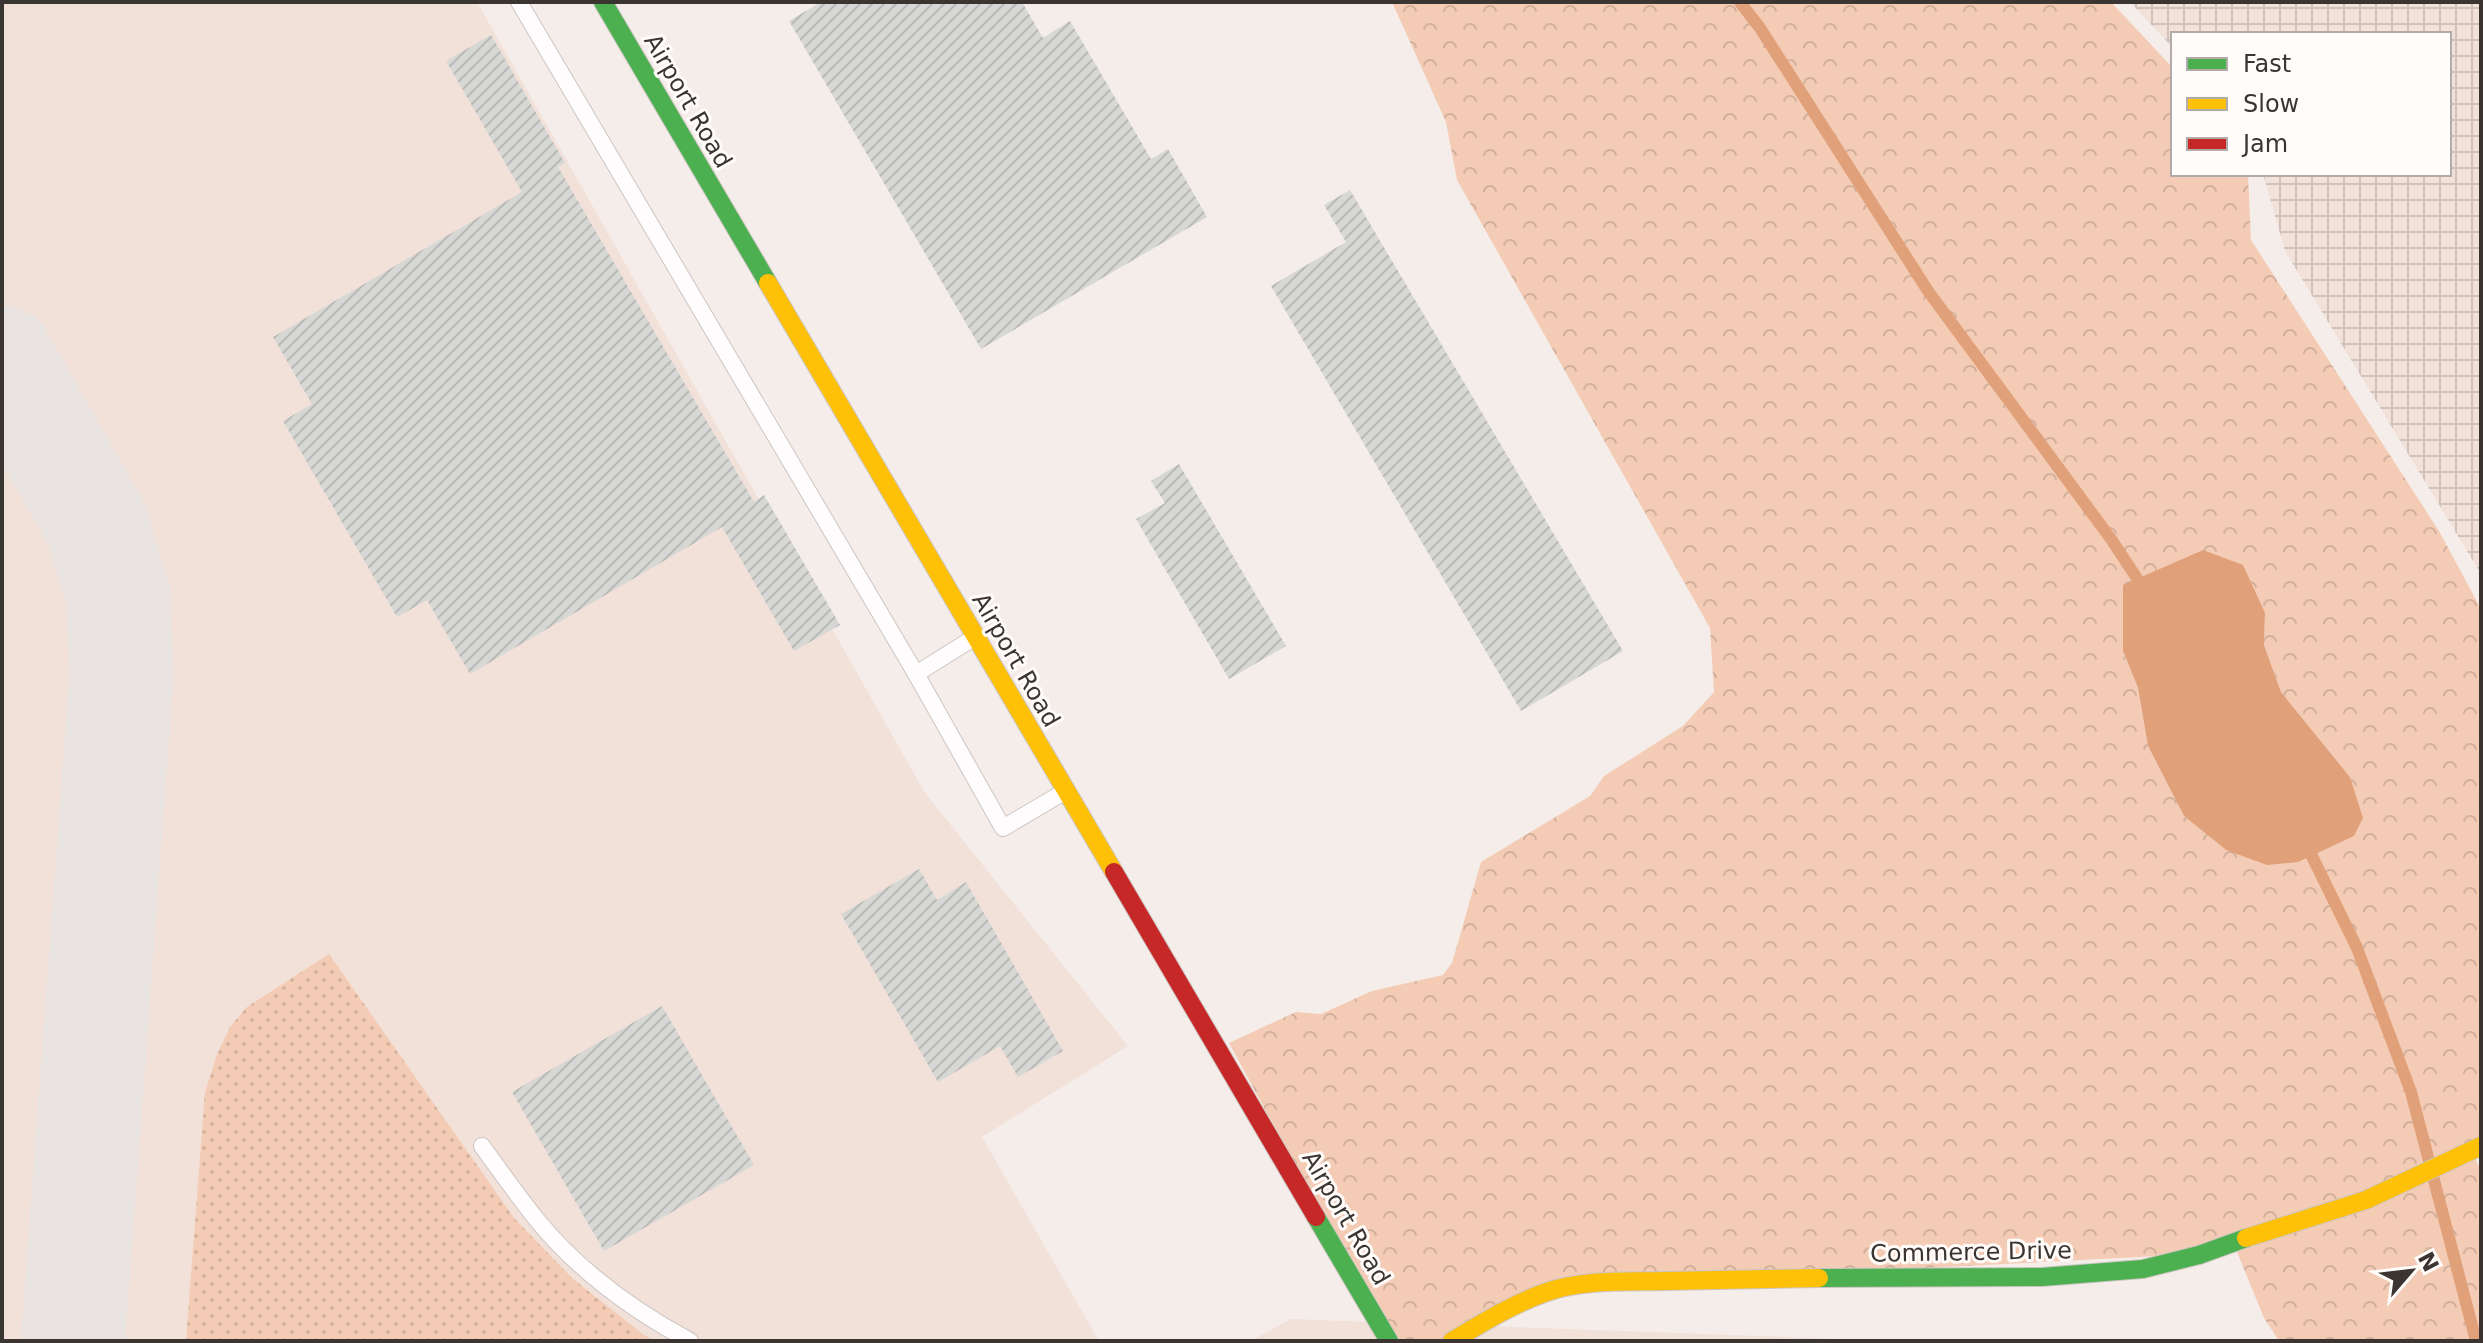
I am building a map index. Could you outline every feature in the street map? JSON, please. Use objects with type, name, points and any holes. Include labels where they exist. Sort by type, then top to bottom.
[{"type":"main road","name":"Airport Road","points":[[603,2],[1389,1341]]},
{"type":"main road","name":"Commerce Drive","points":[[1452,1341],[1517,1303],[1544,1293],[1611,1282],[2042,1277],[2143,1269],[2199,1255],[2366,1200],[2481,1146]]},
{"type":"lane","points":[[519,2],[916,674],[1003,828],[1065,791]]},
{"type":"lane","points":[[916,674],[976,637]]},
{"type":"lane","points":[[482,1146],[539,1222],[589,1272],[657,1323],[690,1341]]},
{"type":"shaded area","points":[[2,2],[477,2],[925,793],[1128,1046],[982,1137],[1099,1341],[2,1341]]},
{"type":"shaded area","points":[[2130,2],[2481,2],[2481,574],[2285,251],[2264,176],[2451,176],[2451,32],[2171,32],[2171,46]]},
{"type":"shaded area","points":[[2203,550],[2243,565],[2265,613],[2264,645],[2281,692],[2350,777],[2363,818],[2354,836],[2298,862],[2267,865],[2226,850],[2184,816],[2148,746],[2138,688],[2123,651],[2123,585]]},
{"type":"shaded area","points":[[1291,1319],[1893,1341],[1250,1341]]},
{"type":"green space","points":[[1392,2],[2111,2],[2171,66],[2171,176],[2248,176],[2251,240],[2439,531],[2481,609],[2481,1131],[2474,1157],[2481,1170],[2481,1341],[2279,1341],[2264,1318],[2237,1252],[1573,1286],[1462,1341],[1390,1341],[1229,1043],[1296,1012],[1321,1014],[1372,991],[1443,975],[1452,963],[1481,862],[1590,796],[1604,776],[1683,726],[1714,692],[1710,628],[1457,180],[1446,122]],"holes":[[[2265,613],[2264,645],[2281,692],[2350,777],[2226,850],[2184,816],[2148,746],[2138,688],[2123,651]]]},
{"type":"green space","points":[[329,954],[514,1218],[573,1279],[655,1341],[186,1341],[205,1092],[218,1052],[230,1027],[247,1007]]},
{"type":"building","points":[[821,2],[1022,2],[1043,38],[1070,21],[1151,159],[1168,149],[1207,217],[981,349],[789,21]]},
{"type":"building","points":[[491,35],[565,163],[558,167],[754,502],[764,495],[840,625],[794,651],[722,527],[470,674],[427,600],[397,617],[283,421],[312,404],[273,337],[522,192],[446,61]]},
{"type":"building","points":[[1350,190],[1623,651],[1521,711],[1271,286],[1346,242],[1324,205]]},
{"type":"building","points":[[1179,464],[1286,646],[1229,679],[1136,519],[1165,503],[1151,481]]},
{"type":"building","points":[[919,869],[937,900],[966,882],[1063,1051],[1018,1077],[1000,1046],[938,1082],[841,914]]},
{"type":"building","points":[[662,1006],[754,1165],[604,1251],[512,1092]]},
{"type":"waterway","points":[[1740,2],[1760,28],[1928,291],[2111,539],[2146,592]]},
{"type":"waterway","points":[[2306,844],[2357,948],[2411,1092],[2476,1341]]},
{"type":"taxiway","points":[[2,358],[97,525],[119,598],[121,682],[73,1341]]},
{"type":"traffic: fast","points":[[603,2],[768,283]]},
{"type":"traffic: fast","points":[[1316,1217],[1389,1341]]},
{"type":"traffic: fast","points":[[1819,1278],[2042,1277],[2143,1269],[2199,1255],[2246,1238]]},
{"type":"traffic: slow","points":[[768,283],[1114,872]]},
{"type":"traffic: slow","points":[[2246,1238],[2366,1200],[2481,1146]]},
{"type":"traffic: slow","points":[[1452,1341],[1520,1303],[1573,1285],[1819,1278]]},
{"type":"traffic: jam","points":[[1114,872],[1316,1217]]}]
